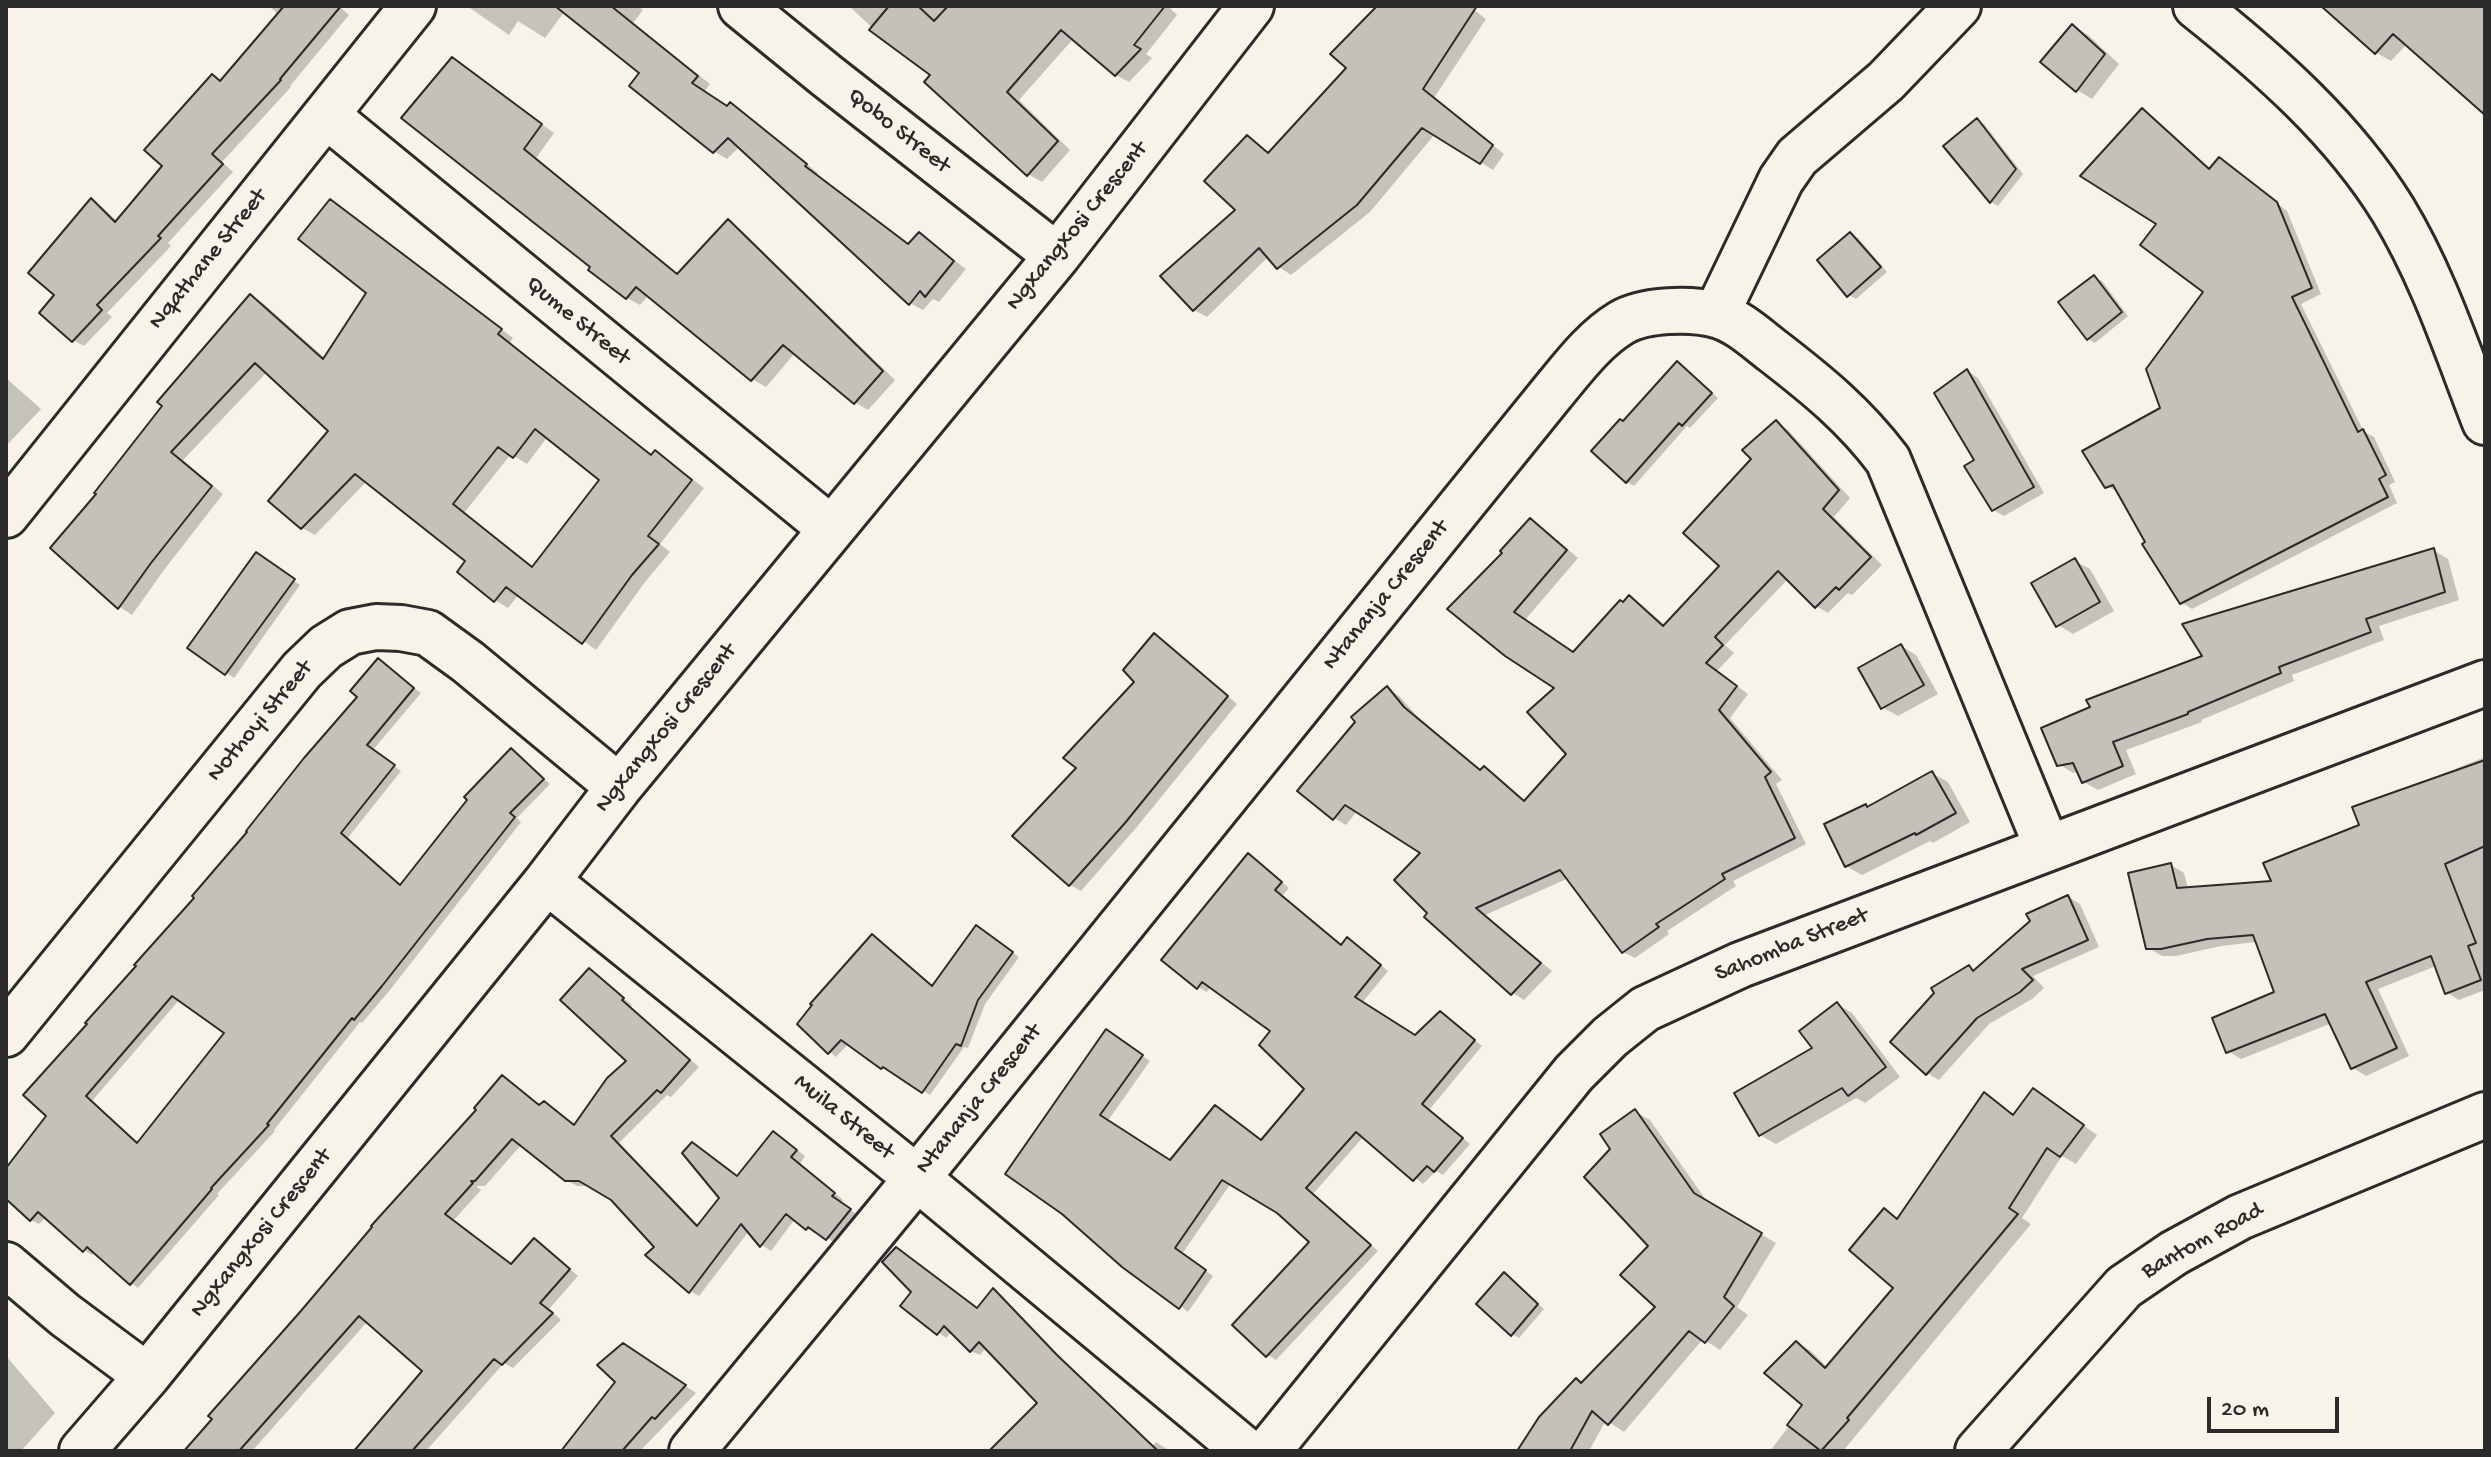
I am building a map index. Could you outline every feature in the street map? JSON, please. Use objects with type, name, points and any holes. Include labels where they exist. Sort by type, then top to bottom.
[{"type":"street","name":"Nqathane Street","points":[[6,515],[413,6]]},
{"type":"street","name":"Qobo Street","points":[[741,6],[1057,256]]},
{"type":"street","name":"Ngxangxosi Crescent","points":[[82,1451],[147,1376],[830,528],[1057,256],[1251,6]]},
{"type":"street","points":[[1716,315],[1781,180],[1797,157],[1886,81],[1958,6]]},
{"type":"street","points":[[2212,11],[2318,113],[2358,158],[2394,211],[2429,279],[2485,422]]},
{"type":"street","name":"Qume Street","points":[[326,115],[830,528]]},
{"type":"street","name":"Ntananja Crescent","points":[[692,1451],[1585,353],[1622,323],[1673,310],[1716,315],[1740,326],[1830,395],[1864,429],[1888,460],[2047,847]]},
{"type":"street","name":"Nothoyi Street","points":[[6,1034],[302,670],[326,647],[350,632],[376,627],[428,633],[468,662],[619,787]]},
{"type":"street","name":"Sahomba Street","points":[[1268,1451],[1574,1073],[1610,1037],[1645,1009],[1740,965],[2485,683]]},
{"type":"street","name":"Muila Street","points":[[547,881],[917,1178],[1246,1451]]},
{"type":"street","name":"Bantom Road","points":[[1978,1451],[2124,1287],[2174,1253],[2240,1217],[2485,1115]]},
{"type":"street","points":[[6,1265],[65,1315],[147,1376]]},
{"type":"building","points":[[284,6],[341,6],[281,80],[212,154],[223,164],[158,236],[161,238],[97,305],[102,310],[72,342],[39,313],[54,295],[28,273],[91,198],[115,222],[162,166],[144,150],[212,74],[220,81]]},
{"type":"building","points":[[555,6],[611,6],[698,76],[692,83],[727,106],[730,102],[807,164],[805,166],[908,244],[919,232],[954,261],[925,297],[920,291],[909,305],[728,138],[713,153],[629,86],[639,73]]},
{"type":"building","points":[[889,6],[918,6],[934,21],[948,6],[1165,6],[1134,45],[1141,49],[1115,76],[1061,30],[1007,92],[1058,141],[1027,176],[924,82],[930,75],[869,30]]},
{"type":"building","points":[[1377,6],[1477,6],[1423,89],[1493,145],[1480,164],[1422,128],[1357,205],[1277,269],[1259,248],[1193,311],[1160,276],[1235,210],[1204,181],[1247,135],[1268,153],[1346,68],[1330,54]]},
{"type":"building","points":[[2321,6],[2485,6],[2485,115],[2393,34],[2375,54]]},
{"type":"building","points":[[2072,24],[2105,54],[2076,92],[2040,62]]},
{"type":"building","points":[[452,57],[542,124],[524,149],[677,274],[728,219],[883,371],[854,404],[783,345],[751,381],[636,287],[626,299],[401,118]]},
{"type":"building","points":[[2142,108],[2209,169],[2219,157],[2277,202],[2312,288],[2292,297],[2358,432],[2363,429],[2386,475],[2379,479],[2388,497],[2180,604],[2142,544],[2145,542],[2113,485],[2105,488],[2082,451],[2160,408],[2146,369],[2203,292],[2140,245],[2156,224],[2080,176]]},
{"type":"building","points":[[1977,118],[2016,169],[1990,203],[1943,146]]},
{"type":"building","points":[[330,199],[502,329],[498,334],[651,455],[655,450],[692,480],[648,536],[659,544],[632,575],[582,644],[506,587],[494,602],[457,572],[465,561],[355,474],[301,529],[268,501],[328,431],[255,363],[171,452],[212,486],[118,609],[50,548],[96,494],[162,406],[157,402],[250,294],[323,359],[366,293],[298,239]],"holes":[[[535,429],[599,480],[532,567],[453,504],[498,447],[513,458]]]},
{"type":"building","points":[[1850,232],[1881,267],[1847,297],[1817,260]]},
{"type":"building","points":[[2094,275],[2122,312],[2087,340],[2058,302]]},
{"type":"building","points":[[1677,361],[1712,393],[1682,426],[1679,423],[1626,483],[1591,451],[1620,419],[1623,421]]},
{"type":"building","points":[[1967,369],[2034,487],[1992,511],[1964,466],[1974,460],[1934,393]]},
{"type":"building","points":[[1776,420],[1839,490],[1823,509],[1871,557],[1839,590],[1836,587],[1815,608],[1778,571],[1715,637],[1723,645],[1706,663],[1737,686],[1719,710],[1771,772],[1765,777],[1795,838],[1722,874],[1725,879],[1656,924],[1659,927],[1622,953],[1560,870],[1476,908],[1541,963],[1511,995],[1424,917],[1427,913],[1394,880],[1420,853],[1345,805],[1333,820],[1297,791],[1355,722],[1351,717],[1387,686],[1404,707],[1480,770],[1484,766],[1524,801],[1566,754],[1527,712],[1554,688],[1505,656],[1447,609],[1502,553],[1500,551],[1530,518],[1567,550],[1514,612],[1573,652],[1620,600],[1623,602],[1629,595],[1663,626],[1719,566],[1683,533],[1751,459],[1742,450]]},
{"type":"building","points":[[2434,548],[2445,592],[2366,619],[2371,632],[2279,667],[2281,673],[2188,714],[2113,742],[2123,766],[2082,783],[2073,763],[2057,766],[2041,728],[2090,707],[2086,700],[2202,656],[2182,624]]},
{"type":"building","points":[[256,552],[295,579],[225,675],[187,648]]},
{"type":"building","points":[[2075,558],[2100,602],[2056,627],[2031,583]]},
{"type":"building","points":[[1154,633],[1228,696],[1125,823],[1069,886],[1012,836],[1076,768],[1063,758],[1134,682],[1123,670]]},
{"type":"building","points":[[1901,644],[1924,685],[1881,709],[1858,668]]},
{"type":"building","points":[[378,658],[414,688],[367,745],[395,765],[341,833],[400,885],[467,800],[464,797],[511,748],[544,779],[510,813],[515,817],[269,1125],[211,1188],[130,1285],[87,1247],[83,1252],[38,1212],[30,1221],[6,1199],[6,1168],[46,1116],[23,1095],[194,898],[192,896],[357,697],[350,691]],"holes":[[[172,996],[224,1033],[137,1143],[86,1096]]]},
{"type":"building","points":[[2485,760],[2485,846],[2445,864],[2476,943],[2468,946],[2481,980],[2445,994],[2431,956],[2366,982],[2397,1048],[2351,1069],[2325,1014],[2226,1053],[2212,1018],[2274,992],[2253,935],[2146,949],[2128,873],[2171,863],[2177,888],[2271,881],[2263,863],[2359,825],[2352,807]]},
{"type":"building","points":[[1932,771],[1956,813],[1845,867],[1824,824],[1866,804],[1867,807]]},
{"type":"building","points":[[1248,853],[1282,882],[1275,890],[1341,945],[1347,937],[1381,965],[1355,997],[1415,1035],[1440,1011],[1475,1040],[1422,1104],[1463,1138],[1434,1172],[1427,1166],[1413,1181],[1356,1132],[1306,1188],[1371,1245],[1266,1357],[1232,1325],[1309,1242],[1277,1213],[1222,1180],[1175,1248],[1206,1270],[1179,1309],[1122,1267],[1062,1214],[1005,1174],[1106,1029],[1143,1055],[1100,1115],[1170,1160],[1215,1105],[1261,1140],[1304,1089],[1259,1045],[1270,1031],[1202,982],[1197,989],[1161,960]]},
{"type":"building","points":[[2068,895],[2088,940],[2022,969],[2033,980],[2020,992],[1977,1018],[1926,1075],[1890,1042],[1934,993],[1931,988],[1969,965],[1973,971],[2030,921],[2026,914]]},
{"type":"building","points":[[976,925],[1013,952],[978,1000],[961,1046],[956,1044],[922,1093],[841,1040],[828,1054],[797,1024],[810,1004],[872,934],[932,986]]},
{"type":"building","points":[[589,968],[690,1060],[661,1093],[657,1090],[611,1136],[697,1226],[719,1198],[682,1153],[692,1142],[737,1176],[773,1131],[797,1150],[791,1157],[835,1193],[832,1196],[851,1209],[826,1240],[808,1227],[806,1230],[786,1214],[760,1247],[741,1224],[689,1293],[645,1255],[654,1247],[611,1200],[579,1181],[565,1181],[512,1139],[475,1181],[471,1181],[473,1183],[445,1214],[511,1264],[534,1238],[570,1269],[540,1303],[553,1313],[502,1365],[494,1359],[412,1451],[354,1451],[422,1371],[359,1316],[239,1451],[184,1451],[212,1419],[208,1416],[371,1226],[476,1110],[474,1108],[502,1075],[539,1105],[544,1101],[574,1125],[607,1078],[626,1061],[560,1000]]},
{"type":"building","points":[[1837,1002],[1886,1067],[1848,1096],[1842,1088],[1759,1136],[1734,1093],[1812,1048],[1799,1031]]},
{"type":"building","points":[[2033,1088],[2084,1125],[2060,1157],[2047,1148],[2009,1208],[2018,1214],[1821,1451],[1787,1425],[1802,1405],[1764,1373],[1796,1341],[1825,1368],[1893,1288],[1849,1250],[1884,1208],[1897,1219],[1984,1092],[2013,1115]]},
{"type":"building","points":[[1635,1109],[1694,1193],[1762,1233],[1724,1297],[1734,1306],[1705,1343],[1689,1331],[1608,1425],[1592,1411],[1570,1451],[1517,1451],[1539,1417],[1576,1378],[1581,1383],[1655,1307],[1620,1275],[1648,1246],[1584,1177],[1610,1149],[1600,1134]]},
{"type":"building","points":[[896,1247],[977,1308],[993,1288],[1057,1355],[1158,1451],[989,1451],[1037,1403],[979,1342],[970,1352],[944,1326],[937,1335],[900,1306],[911,1292],[882,1262]]},
{"type":"building","points":[[1504,1272],[1538,1304],[1511,1336],[1476,1304]]},
{"type":"building","points":[[623,1343],[686,1385],[622,1451],[561,1451],[615,1382],[597,1365]]}]
